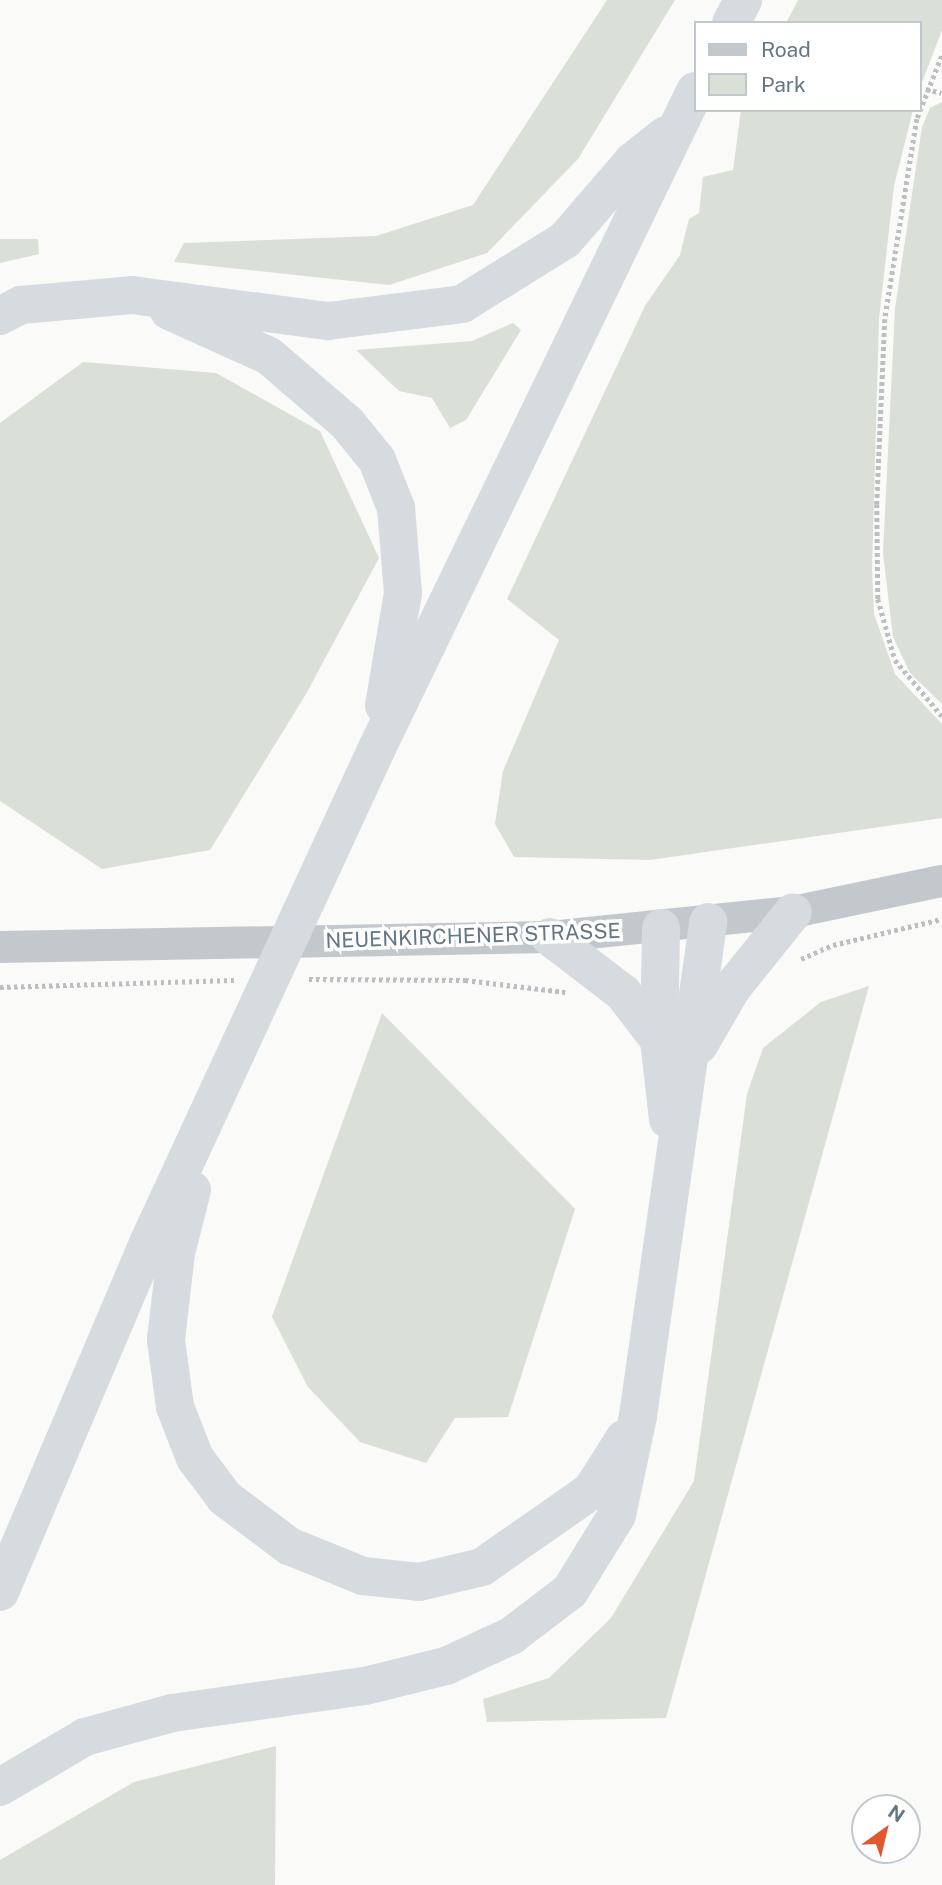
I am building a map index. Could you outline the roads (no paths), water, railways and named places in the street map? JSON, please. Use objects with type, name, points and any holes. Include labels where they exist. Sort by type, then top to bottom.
[{"type":"highway","points":[[733,21],[743,0]]},
{"type":"highway","points":[[0,1592],[218,1091],[377,748],[694,93]]},
{"type":"highway","points":[[0,316],[21,306],[132,295],[328,321],[462,304],[565,240],[633,161],[677,127]]},
{"type":"highway","points":[[132,295],[269,356],[347,423],[377,460],[396,508],[403,593],[377,748]]},
{"type":"highway","points":[[675,1050],[733,988],[793,912]]},
{"type":"highway","points":[[675,1050],[708,922]]},
{"type":"highway","points":[[0,1787],[97,1734],[172,1713],[365,1686],[446,1667],[511,1636],[570,1591],[617,1515],[638,1416],[673,1163],[675,1050],[661,929]]},
{"type":"highway","points":[[550,937],[623,993],[675,1050]]},
{"type":"highway","points":[[218,1091],[176,1253],[166,1340],[175,1407],[195,1458],[225,1498],[289,1546],[363,1576],[419,1582],[482,1567],[541,1532],[591,1491],[638,1416]]},
{"type":"street","name":"NEUENKIRCHENER STRASSE","points":[[0,947],[550,937],[661,929],[793,912],[942,881]]}]
